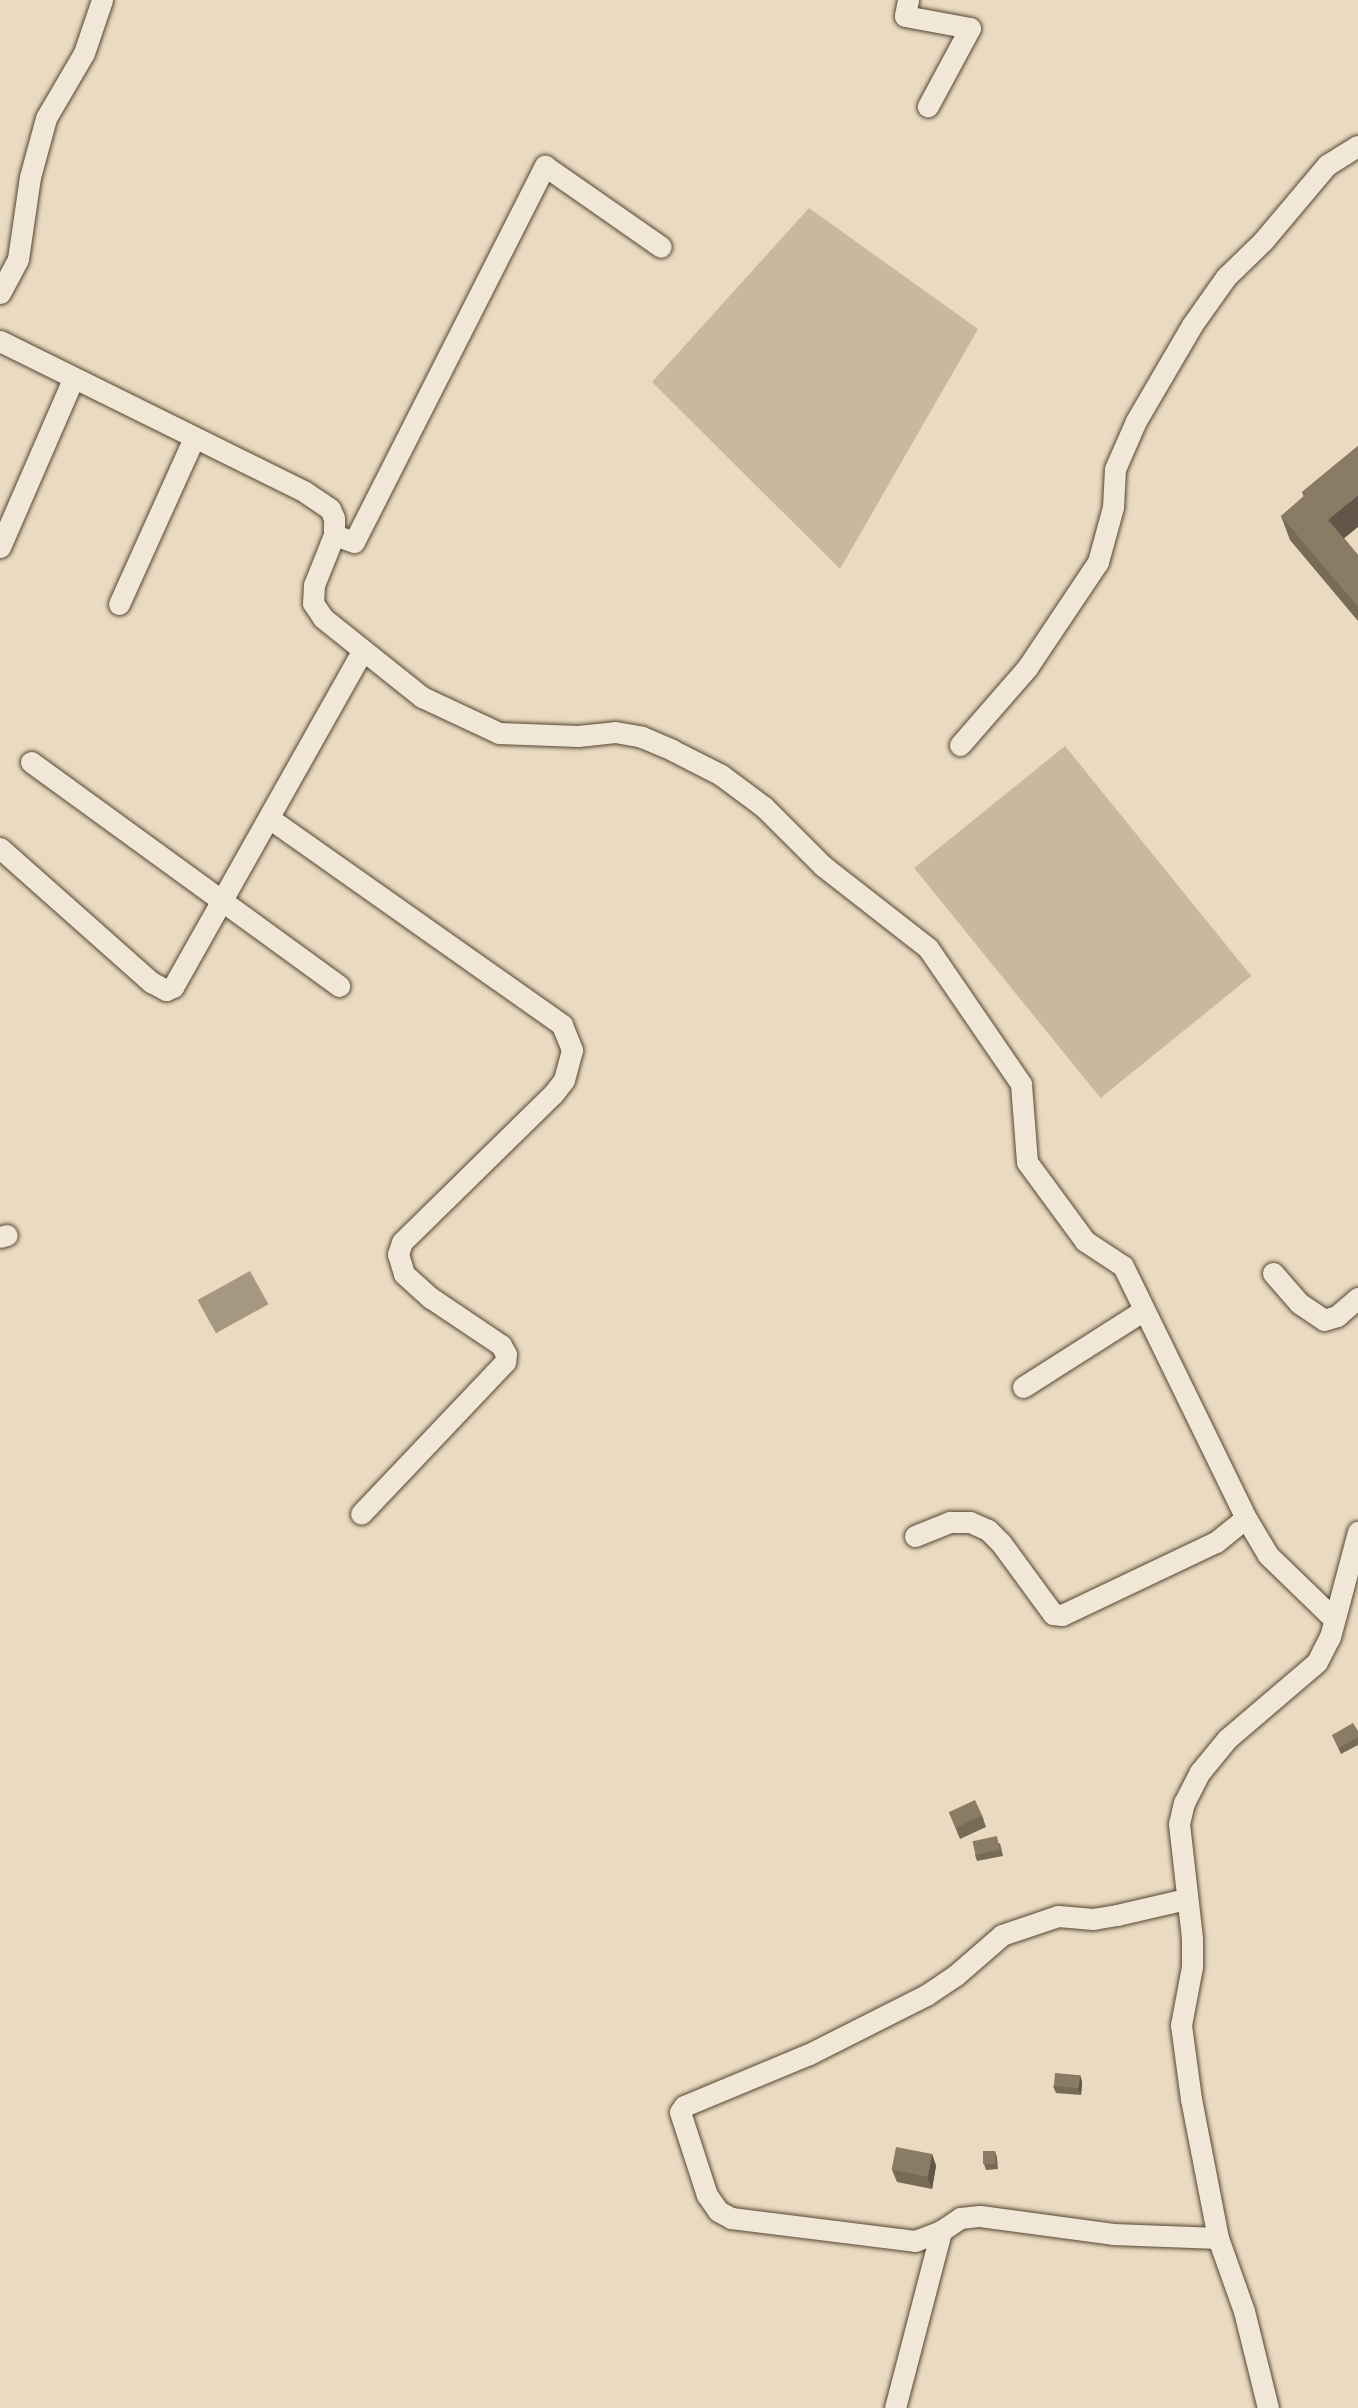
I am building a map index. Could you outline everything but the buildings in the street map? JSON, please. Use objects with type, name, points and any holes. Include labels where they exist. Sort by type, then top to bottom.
[{"type":"street","points":[[0,293],[18,258],[30,177],[46,118],[84,52],[102,0]]},
{"type":"street","points":[[908,0],[905,16],[970,28],[928,106]]},
{"type":"street","points":[[960,745],[1027,668],[1098,562],[1113,507],[1115,468],[1136,421],[1192,325],[1226,277],[1263,241],[1326,165],[1358,146]]},
{"type":"street","points":[[334,535],[354,542],[545,166],[661,247]]},
{"type":"street","points":[[0,341],[305,492],[330,509],[334,518],[334,535],[314,585],[313,603],[323,618],[422,697],[499,733],[578,736],[615,732],[642,737],[721,775],[764,807],[823,866],[928,948],[1021,1084],[1027,1162],[1085,1241],[1123,1266],[1247,1518],[1268,1555],[1333,1618]]},
{"type":"street","points":[[0,547],[73,379]]},
{"type":"street","points":[[118,604],[194,438]]},
{"type":"street","points":[[0,848],[151,982],[166,989],[177,984],[362,651]]},
{"type":"street","points":[[31,762],[338,986]]},
{"type":"street","points":[[269,818],[562,1025],[572,1050],[564,1080],[553,1094],[402,1242],[398,1254],[404,1274],[431,1298],[502,1345],[506,1354],[505,1362],[361,1514]]},
{"type":"street","points":[[1273,1273],[1299,1303],[1324,1320],[1338,1316],[1358,1298]]},
{"type":"street","points":[[1023,1387],[1144,1310]]},
{"type":"street","points":[[915,1536],[950,1522],[970,1522],[988,1530],[1001,1543],[1053,1614],[1062,1615],[1216,1542],[1247,1518]]},
{"type":"street","points":[[1268,2408],[1244,2311],[1218,2238],[1181,2025],[1192,1968],[1192,1938],[1179,1824],[1184,1803],[1195,1782],[1227,1739],[1317,1662],[1330,1637],[1358,1532]]},
{"type":"street","points":[[1186,1899],[1118,1916],[1093,1919],[1058,1916],[1002,1935],[956,1975],[926,1996],[809,2054],[684,2106],[680,2112],[707,2195],[718,2211],[731,2218],[915,2241],[941,2231],[960,2218],[980,2216],[1113,2234],[1218,2238]]},
{"type":"street","points":[[895,2408],[941,2231]]},
{"type":"shaded area","points":[[809,208],[978,329],[840,569],[652,382]]},
{"type":"shaded area","points":[[1065,746],[1251,976],[1101,1098],[914,868]]},
{"type":"shaded area","points":[[250,1271],[268,1304],[216,1333],[198,1300]]}]
